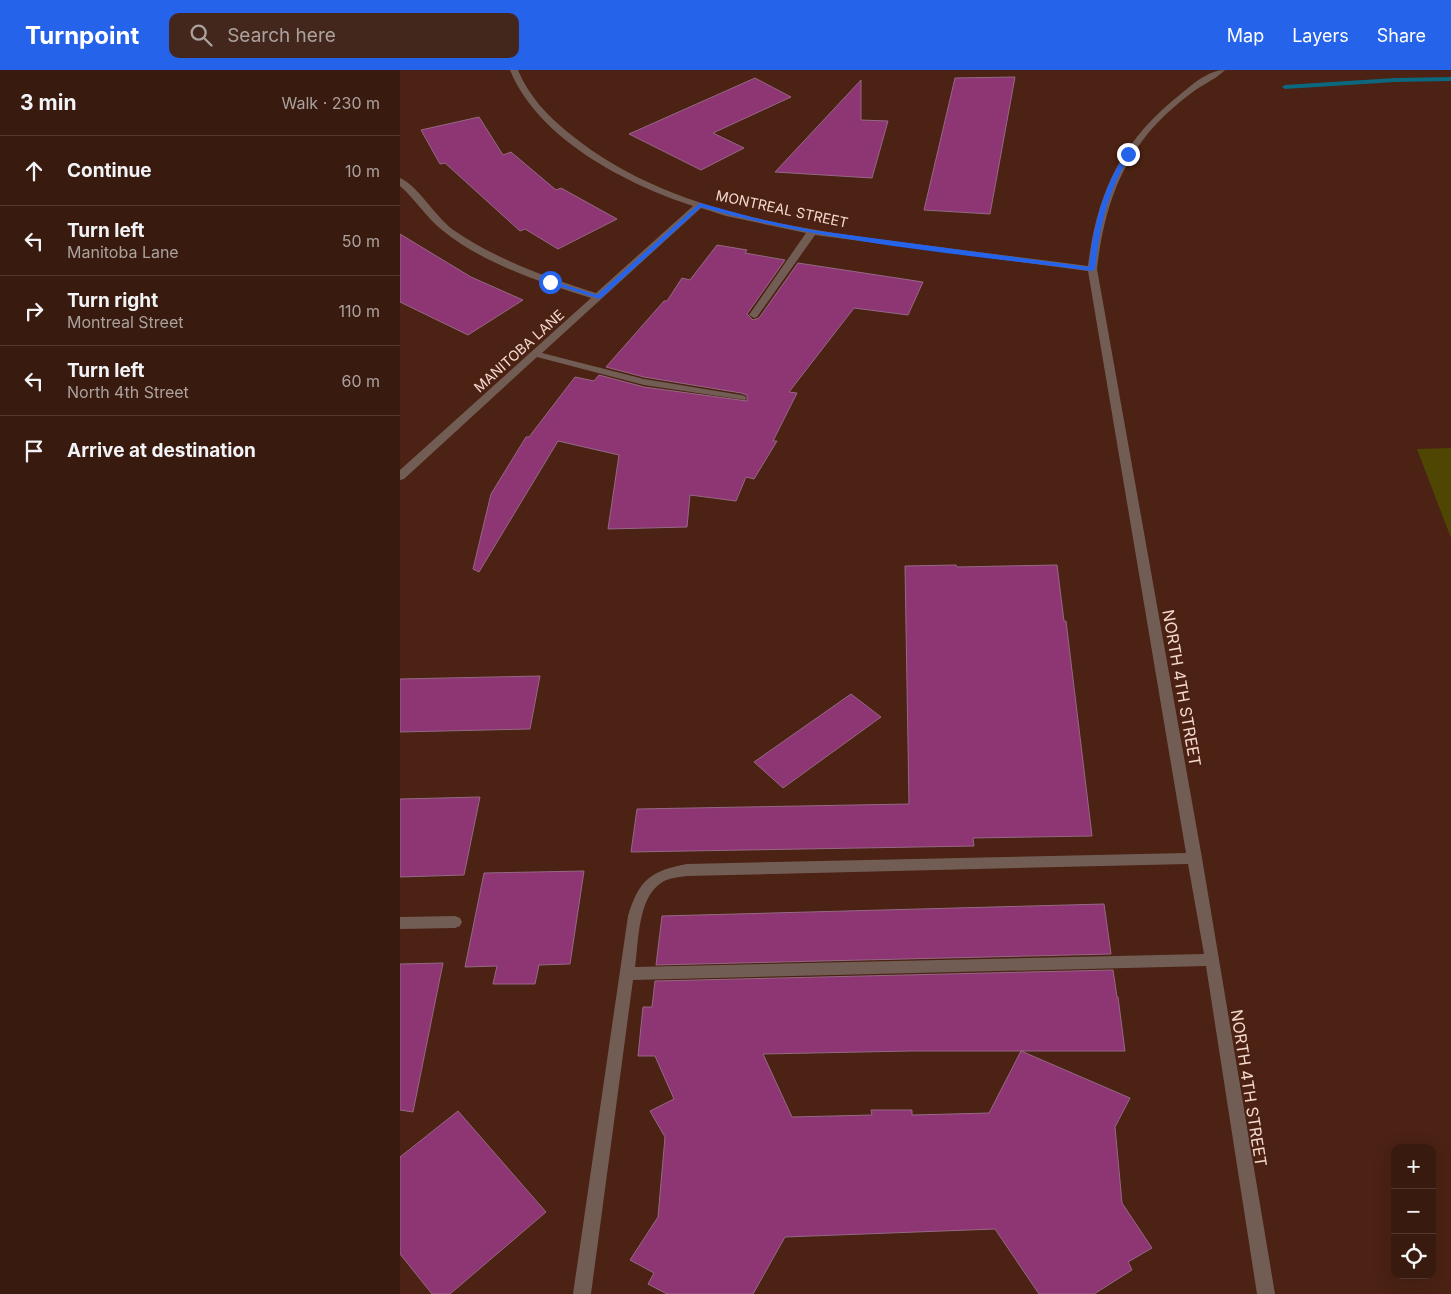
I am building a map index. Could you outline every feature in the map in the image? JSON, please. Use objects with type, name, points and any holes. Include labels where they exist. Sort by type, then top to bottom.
[{"type":"street","name":"MONTREAL STREET","points":[[514,70],[532,101],[565,136],[624,174],[672,195],[754,220],[812,232],[1092,269]]},
{"type":"street","name":"NORTH 4TH STREET","points":[[1222,70],[1195,86],[1168,109],[1136,143],[1117,172],[1102,208],[1097,229],[1092,269],[1195,858],[1266,1294]]},
{"type":"street","points":[[400,181],[437,221],[466,241],[514,267],[598,297]]},
{"type":"street","name":"MANITOBA LANE","points":[[400,476],[700,204]]},
{"type":"street","points":[[754,314],[812,232]]},
{"type":"street","points":[[536,354],[644,382],[741,398]]},
{"type":"street","points":[[582,1294],[634,916],[640,898],[650,883],[667,873],[688,870],[1195,858]]},
{"type":"street","points":[[400,923],[455,922]]},
{"type":"street","points":[[626,974],[1212,960]]},
{"type":"shaded area","points":[[1451,448],[1451,538],[1417,449]]},
{"type":"building","points":[[1015,77],[990,214],[924,210],[955,78]]},
{"type":"building","points":[[755,78],[791,97],[713,133],[744,148],[701,170],[629,134]]},
{"type":"building","points":[[861,80],[861,120],[888,121],[872,178],[775,172]]},
{"type":"building","points":[[479,117],[503,155],[511,152],[556,190],[561,188],[617,219],[558,249],[525,229],[520,231],[445,163],[440,164],[421,130]]},
{"type":"building","points":[[400,234],[471,277],[523,300],[468,335],[400,302]]},
{"type":"building","points":[[717,245],[747,250],[745,253],[785,260],[747,314],[753,320],[759,318],[798,263],[923,282],[908,315],[854,308],[789,392],[797,393],[773,441],[777,441],[754,479],[746,477],[736,501],[690,495],[687,527],[608,529],[619,455],[558,441],[479,572],[473,569],[491,494],[526,437],[529,437],[575,377],[594,381],[599,375],[644,387],[747,401],[747,395],[741,393],[644,377],[606,367],[664,301],[667,301],[682,278],[690,280]]},
{"type":"building","points":[[956,565],[957,567],[1057,565],[1064,621],[1066,621],[1092,836],[973,838],[974,846],[631,852],[637,809],[909,804],[905,566]]},
{"type":"building","points":[[540,676],[530,729],[400,732],[400,679]]},
{"type":"building","points":[[851,694],[881,717],[783,788],[754,762]]},
{"type":"building","points":[[480,797],[464,875],[400,877],[400,799]]},
{"type":"building","points":[[584,871],[570,964],[539,965],[535,984],[493,984],[497,966],[465,967],[484,873]]},
{"type":"building","points":[[1104,904],[1111,954],[656,965],[662,916]]},
{"type":"building","points":[[443,963],[413,1112],[400,1110],[400,964]]},
{"type":"building","points":[[1113,970],[1125,1051],[1021,1051],[1130,1098],[1115,1127],[1122,1203],[1152,1248],[1128,1262],[1132,1270],[1094,1294],[1039,1294],[995,1229],[785,1237],[753,1294],[667,1294],[648,1284],[654,1273],[630,1260],[658,1217],[665,1137],[650,1111],[674,1099],[655,1056],[638,1056],[643,1007],[652,1007],[655,981]],"holes":[[[1021,1051],[989,1113],[912,1115],[912,1110],[871,1110],[872,1115],[792,1117],[763,1054]]]},
{"type":"building","points":[[458,1111],[546,1212],[450,1294],[432,1294],[400,1254],[400,1157]]},
{"type":"waterway","points":[[1285,87],[1395,80],[1451,79]]},
{"type":"route","points":[[550,282],[598,297],[700,204],[754,220],[812,232],[1092,269],[1093,250],[1102,208],[1108,190],[1128,154]]}]
